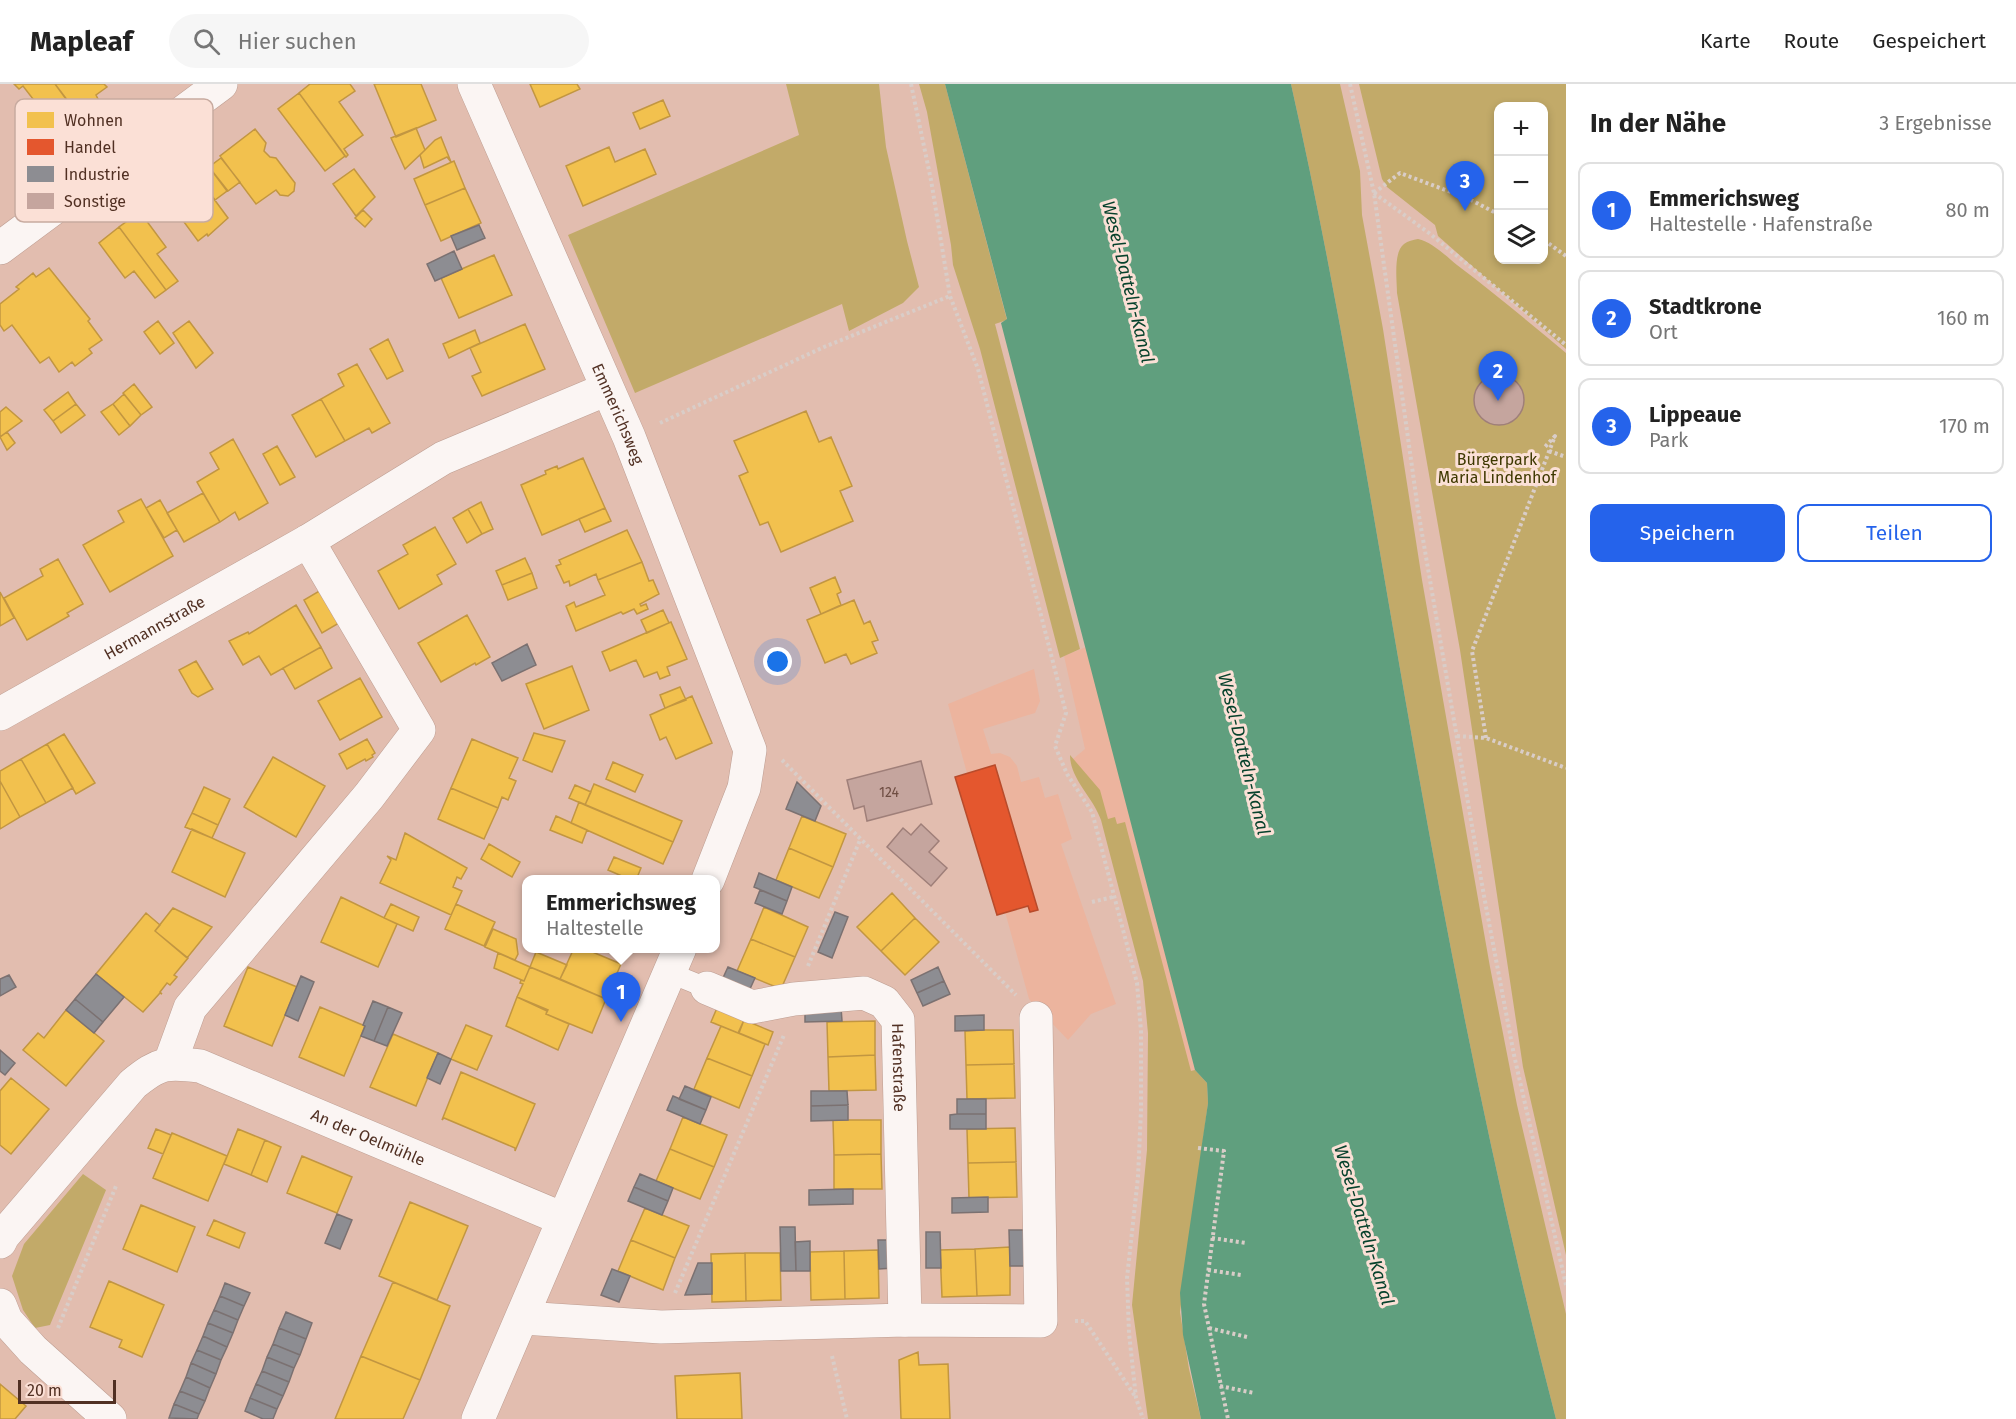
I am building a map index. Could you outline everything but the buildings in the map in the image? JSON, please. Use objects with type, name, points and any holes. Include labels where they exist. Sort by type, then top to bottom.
[{"type":"street","points":[[201,99],[221,84]]},
{"type":"street","name":"Emmerichsweg","points":[[474,84],[629,437],[750,750]]},
{"type":"street","points":[[0,248],[35,222]]},
{"type":"street","name":"Hermannstraße","points":[[0,714],[308,541],[443,458],[607,389]]},
{"type":"street","points":[[0,1242],[133,1084],[148,1072],[170,1063],[190,1008],[369,796],[419,730],[308,541]]},
{"type":"street","points":[[710,875],[744,788],[750,750]]},
{"type":"street","points":[[478,1419],[675,961]]},
{"type":"street","name":"Hafenstraße","points":[[707,988],[752,1007],[794,999],[864,993],[884,1002],[898,1020],[906,1320]]},
{"type":"street","points":[[523,1317],[661,1327],[906,1320],[1041,1321],[1036,1018]]},
{"type":"street","name":"An der Oelmühle","points":[[170,1063],[200,1066],[563,1219]]},
{"type":"street","points":[[0,1305],[6,1320],[43,1359],[110,1419]]},
{"type":"lane","points":[[675,961],[707,988]]},
{"type":"path","points":[[911,84],[931,180],[950,296],[978,369],[1066,713],[1055,746],[1067,774],[1092,812],[1137,983],[1142,1031],[1141,1110],[1138,1177],[1127,1278],[1136,1398],[1143,1419]]},
{"type":"path","points":[[1350,84],[1374,193],[1418,510],[1514,1055],[1566,1285]]},
{"type":"path","points":[[1374,193],[1400,173],[1467,198],[1494,212]]},
{"type":"path","points":[[1374,193],[1429,233],[1566,345]]},
{"type":"path","points":[[1548,243],[1566,256]]},
{"type":"path","points":[[629,437],[824,347],[950,296]]},
{"type":"path","points":[[1486,738],[1472,651],[1546,450],[1566,458]]},
{"type":"path","points":[[1457,736],[1486,738],[1566,768]]},
{"type":"path","points":[[750,750],[783,760],[860,840],[995,972],[1036,1018]]},
{"type":"path","points":[[661,1327],[792,1016],[794,999],[860,840]]},
{"type":"path","points":[[1092,902],[1113,897]]},
{"type":"path","points":[[1198,1148],[1224,1151],[1203,1304],[1228,1419]]},
{"type":"path","points":[[43,1359],[116,1186]]},
{"type":"path","points":[[1212,1238],[1246,1243]]},
{"type":"path","points":[[1208,1270],[1241,1275]]},
{"type":"path","points":[[1041,1321],[1085,1321],[1136,1398]]},
{"type":"path","points":[[823,1322],[847,1419]]},
{"type":"path","points":[[1209,1328],[1247,1337]]},
{"type":"path","points":[[1220,1386],[1254,1393]]},
{"type":"shaded area","points":[[1086,647],[1195,1070],[1207,1083],[1166,1072],[1106,821],[1073,759],[1085,749],[1064,656]]},
{"type":"shaded area","points":[[1034,669],[1040,701],[1035,713],[983,729],[991,754],[1000,753],[1010,757],[1017,766],[1021,782],[1039,777],[1045,798],[1058,794],[1072,839],[1061,844],[1116,1004],[1091,1014],[1068,1040],[1029,999],[948,704]]},
{"type":"green space","points":[[786,84],[879,84],[886,147],[919,287],[903,303],[849,331],[842,304],[635,393],[568,235],[799,135]]},
{"type":"green space","points":[[919,84],[945,84],[1007,320],[995,324],[1080,649],[1060,658],[980,349],[953,265],[927,112]]},
{"type":"green space","points":[[1291,84],[1340,84],[1360,171],[1362,215],[1383,329],[1422,580],[1490,967],[1517,1105],[1566,1314],[1566,1419],[1556,1419],[1515,1251],[1478,1082],[1428,828],[1341,330]]},
{"type":"green space","points":[[1359,84],[1566,84],[1566,349],[1438,236],[1435,225],[1387,187],[1382,179]]},
{"type":"green space","name":"Bürgerpark Maria Lindenhof","points":[[1418,239],[1439,250],[1566,353],[1566,1255],[1523,1067],[1460,650],[1397,293],[1398,253],[1404,244]]},
{"type":"green space","points":[[1070,755],[1100,790],[1108,819],[1115,817],[1117,824],[1125,822],[1191,1071],[1195,1070],[1207,1083],[1208,1103],[1180,1312],[1189,1369],[1201,1419],[1148,1419],[1132,1305],[1147,1150],[1148,1033],[1143,981],[1101,820],[1074,772]]},
{"type":"green space","points":[[83,1174],[106,1190],[50,1325],[35,1328],[23,1310],[12,1276],[24,1244]]},
{"type":"water","name":"Wesel-Datteln-Kanal","points":[[945,84],[1291,84],[1341,330],[1428,828],[1461,998],[1496,1167],[1556,1419],[1201,1419],[1183,1335],[1180,1293],[1208,1103],[1207,1083],[1195,1070],[1001,323],[1007,319]]},
{"type":"place","name":"Lippeaue","points":[[1465,211]]},
{"type":"place","name":"Stadtkrone","points":[[1498,401]]},
{"type":"place","name":"Emmerichsweg","points":[[621,1022]]}]
